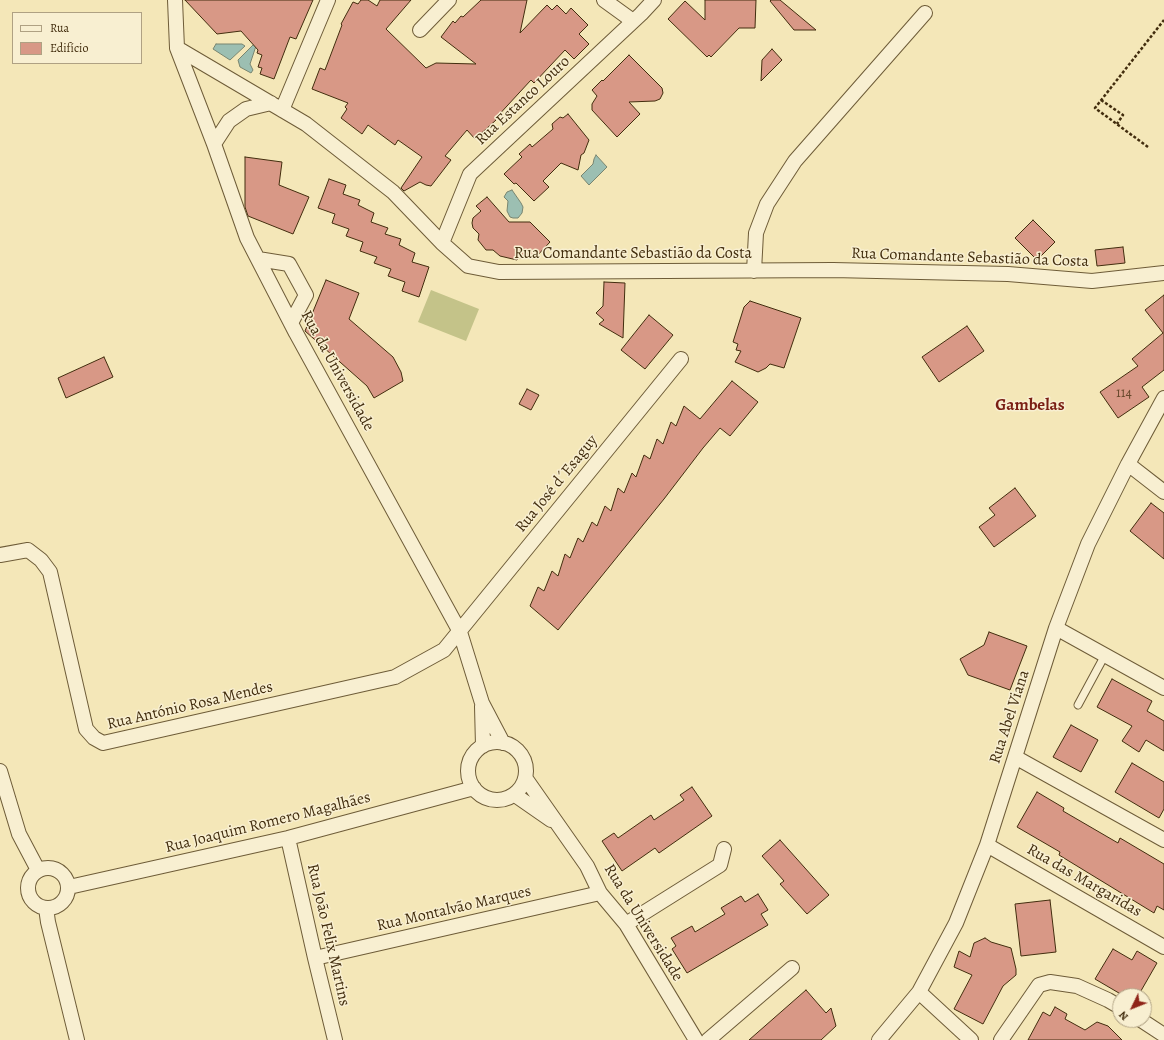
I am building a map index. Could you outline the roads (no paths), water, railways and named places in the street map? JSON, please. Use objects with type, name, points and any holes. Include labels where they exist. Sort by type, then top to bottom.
[{"type":"street","name":"Rua da Universidade","points":[[175,0],[177,48],[214,144],[247,238],[291,323],[460,632],[482,703],[503,743],[512,746],[520,752],[526,765],[526,779],[587,866],[600,893],[626,924],[696,1040]]},
{"type":"street","points":[[214,144],[229,121],[246,109],[277,106],[328,0]]},
{"type":"street","points":[[420,30],[449,0]]},
{"type":"street","points":[[604,0],[634,21]]},
{"type":"street","name":"Rua Estanco Louro","points":[[442,243],[470,174],[634,21],[654,0]]},
{"type":"street","points":[[754,271],[756,233],[766,204],[795,161],[924,13]]},
{"type":"street","name":"Rua Comandante Sebastião da Costa","points":[[177,48],[306,124],[393,192],[442,243],[468,266],[499,272],[833,270],[1008,274],[1092,281],[1164,273]]},
{"type":"street","points":[[258,259],[289,264],[306,295],[291,323]]},
{"type":"street","name":"Rua José d´Esaguy","points":[[460,632],[681,359]]},
{"type":"street","name":"Rua Abel Viana","points":[[879,1040],[919,992],[956,923],[986,845],[1056,628],[1088,544],[1128,464],[1164,398]]},
{"type":"street","points":[[1128,464],[1164,492]]},
{"type":"street","name":"Rua António Rosa Mendes","points":[[0,555],[28,550],[41,560],[50,572],[62,630],[86,729],[94,738],[103,743],[395,677],[444,650],[460,632]]},
{"type":"street","points":[[1056,628],[1164,688]]},
{"type":"street","name":"Rua da Universidade","points":[[482,703],[483,746]]},
{"type":"street","points":[[503,743],[496,742],[483,746],[472,757],[469,765],[470,781],[474,788],[481,795],[489,799],[507,799],[521,788],[526,779]]},
{"type":"street","points":[[1015,757],[1164,840]]},
{"type":"street","points":[[0,771],[20,834],[38,870]]},
{"type":"street","name":"Rua Joaquim Romero Magalhães","points":[[69,887],[288,838],[474,788]]},
{"type":"street","name":"Rua da Universidade","points":[[515,794],[559,825]]},
{"type":"street","name":"Rua João Felix Martins","points":[[288,838],[335,1040]]},
{"type":"street","name":"Rua das Margaridas","points":[[986,845],[1164,947]]},
{"type":"street","points":[[626,924],[720,865],[724,848]]},
{"type":"street","points":[[52,868],[63,874],[69,887],[65,900],[54,908],[46,908],[34,903],[28,892],[29,881],[38,870],[52,868]]},
{"type":"street","name":"Rua Montalvão Marques","points":[[315,958],[600,893]]},
{"type":"street","points":[[46,908],[48,922],[77,1040]]},
{"type":"street","points":[[708,1040],[792,968]]},
{"type":"street","points":[[1001,1040],[1038,985],[1050,982],[1076,986],[1112,1002]]},
{"type":"street","points":[[919,992],[971,1040]]},
{"type":"street","points":[[1152,1027],[1164,1034]]},
{"type":"lane","points":[[1078,705],[1104,655]]},
{"type":"district","name":"Gambelas","points":[[1030,406]]}]
